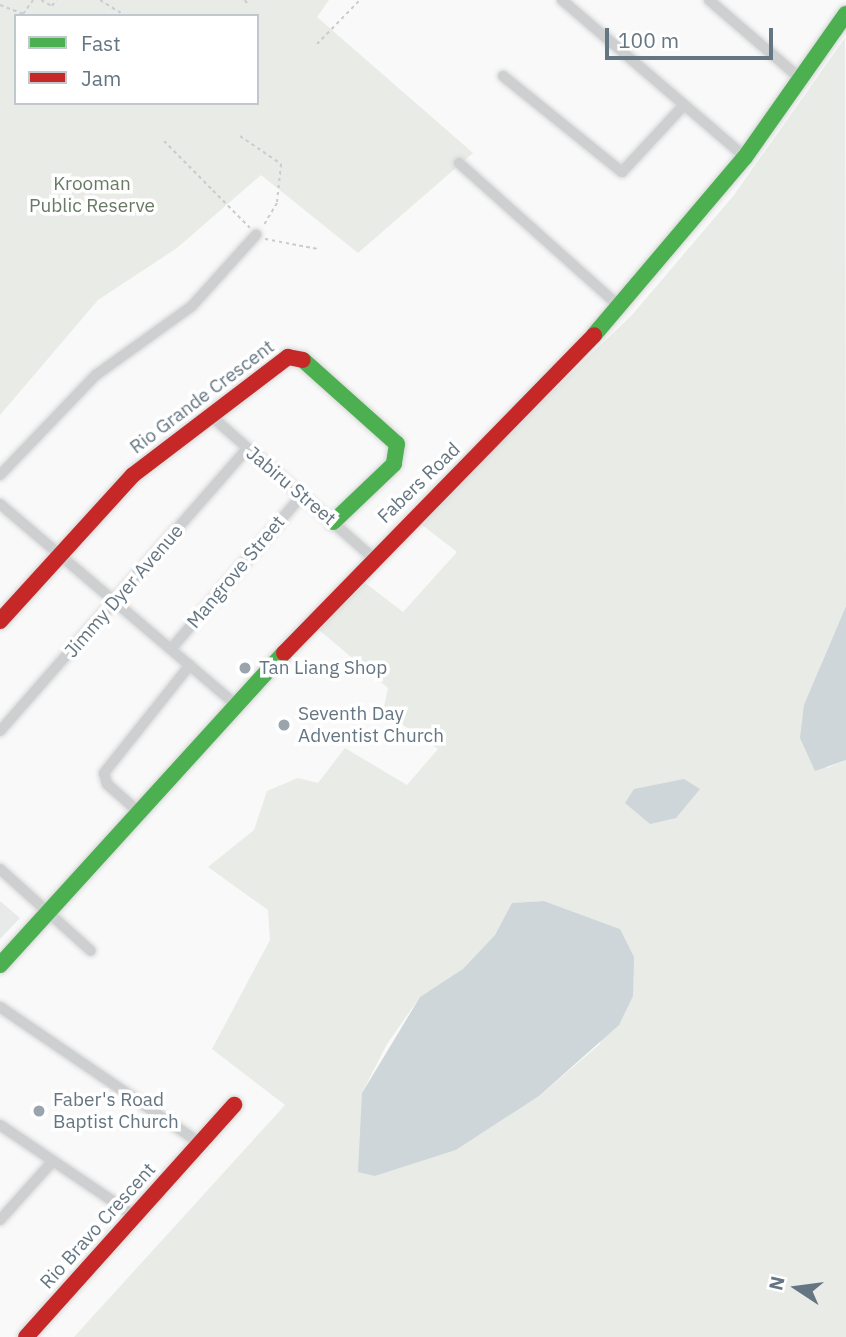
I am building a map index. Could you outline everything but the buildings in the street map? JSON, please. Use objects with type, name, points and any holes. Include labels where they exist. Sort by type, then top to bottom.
[{"type":"main road","name":"Fabers Road","points":[[0,965],[45,912],[141,814],[235,704],[372,557],[621,308],[745,157],[846,14]]},
{"type":"main road","name":"Rio Grande Crescent","points":[[0,621],[126,482],[288,357],[305,361],[399,451],[394,464],[333,522]]},
{"type":"main road","name":"Rio Bravo Crescent","points":[[26,1337],[234,1105]]},
{"type":"street","points":[[562,0],[745,157]]},
{"type":"street","points":[[711,1],[801,79]]},
{"type":"street","points":[[503,76],[622,172],[684,105]]},
{"type":"street","points":[[459,163],[621,308]]},
{"type":"street","points":[[0,475],[96,374],[192,306],[256,235]]},
{"type":"street","name":"Jabiru Street","points":[[210,415],[372,557]]},
{"type":"street","name":"Jimmy Dyer Avenue","points":[[0,731],[116,603],[247,449]]},
{"type":"street","name":"Mangrove Street","points":[[171,649],[301,496]]},
{"type":"street","points":[[0,504],[235,704]]},
{"type":"street","points":[[141,814],[107,784],[104,773],[190,665]]},
{"type":"street","points":[[0,870],[91,951]]},
{"type":"street","points":[[0,1007],[200,1143]]},
{"type":"street","points":[[0,1142],[5,1128],[135,1216]]},
{"type":"street","points":[[0,1220],[52,1161]]},
{"type":"path","points":[[0,5],[23,14],[33,0]]},
{"type":"path","points":[[41,0],[52,6],[57,0]]},
{"type":"path","points":[[100,0],[122,14]]},
{"type":"path","points":[[245,0],[248,5]]},
{"type":"path","points":[[317,44],[360,0]]},
{"type":"path","points":[[240,136],[281,164],[284,177],[270,217],[256,235]]},
{"type":"path","points":[[164,141],[256,235],[318,249]]},
{"type":"shaded area","points":[[846,606],[846,760],[815,771],[800,738],[804,705]]},
{"type":"shaded area","points":[[684,779],[700,789],[676,818],[650,824],[625,803],[634,789]]},
{"type":"shaded area","points":[[0,901],[20,918],[0,939]]},
{"type":"shaded area","points":[[544,901],[620,929],[634,957],[633,996],[619,1025],[539,1096],[456,1150],[375,1176],[358,1172],[362,1093],[420,997],[463,969],[495,935],[512,903]]},
{"type":"green space","name":"Krooman Public Reserve","points":[[0,0],[329,0],[317,17],[473,153],[358,253],[261,175],[177,248],[98,300],[0,415]]},
{"type":"green space","points":[[845,38],[846,606],[820,667],[827,768],[846,760],[846,1337],[74,1337],[285,1105],[212,1049],[270,940],[268,910],[208,867],[254,830],[267,791],[298,778],[318,783],[345,748],[407,785],[438,749],[383,711],[388,688],[319,630],[364,582],[403,612],[457,552],[417,521],[632,315],[734,195]],"holes":[[[544,901],[620,929],[600,1044],[539,1096],[456,1150],[375,1176],[362,1093],[387,1044],[420,997],[463,970],[495,935],[513,903]]]},
{"type":"traffic: fast","points":[[594,335],[745,157],[846,14]]},
{"type":"traffic: fast","points":[[303,360],[397,444],[394,464],[333,522]]},
{"type":"traffic: fast","points":[[0,965],[284,653]]},
{"type":"traffic: jam","points":[[284,653],[594,335]]},
{"type":"traffic: jam","points":[[0,621],[133,475],[288,357],[303,360]]},
{"type":"traffic: jam","points":[[26,1337],[234,1105]]},
{"type":"place","name":"Tan Liang Shop","points":[[245,668]]},
{"type":"place","name":"Seventh Day Adventist Church","points":[[284,725]]},
{"type":"place","name":"Faber's Road Baptist Church","points":[[39,1111]]}]
